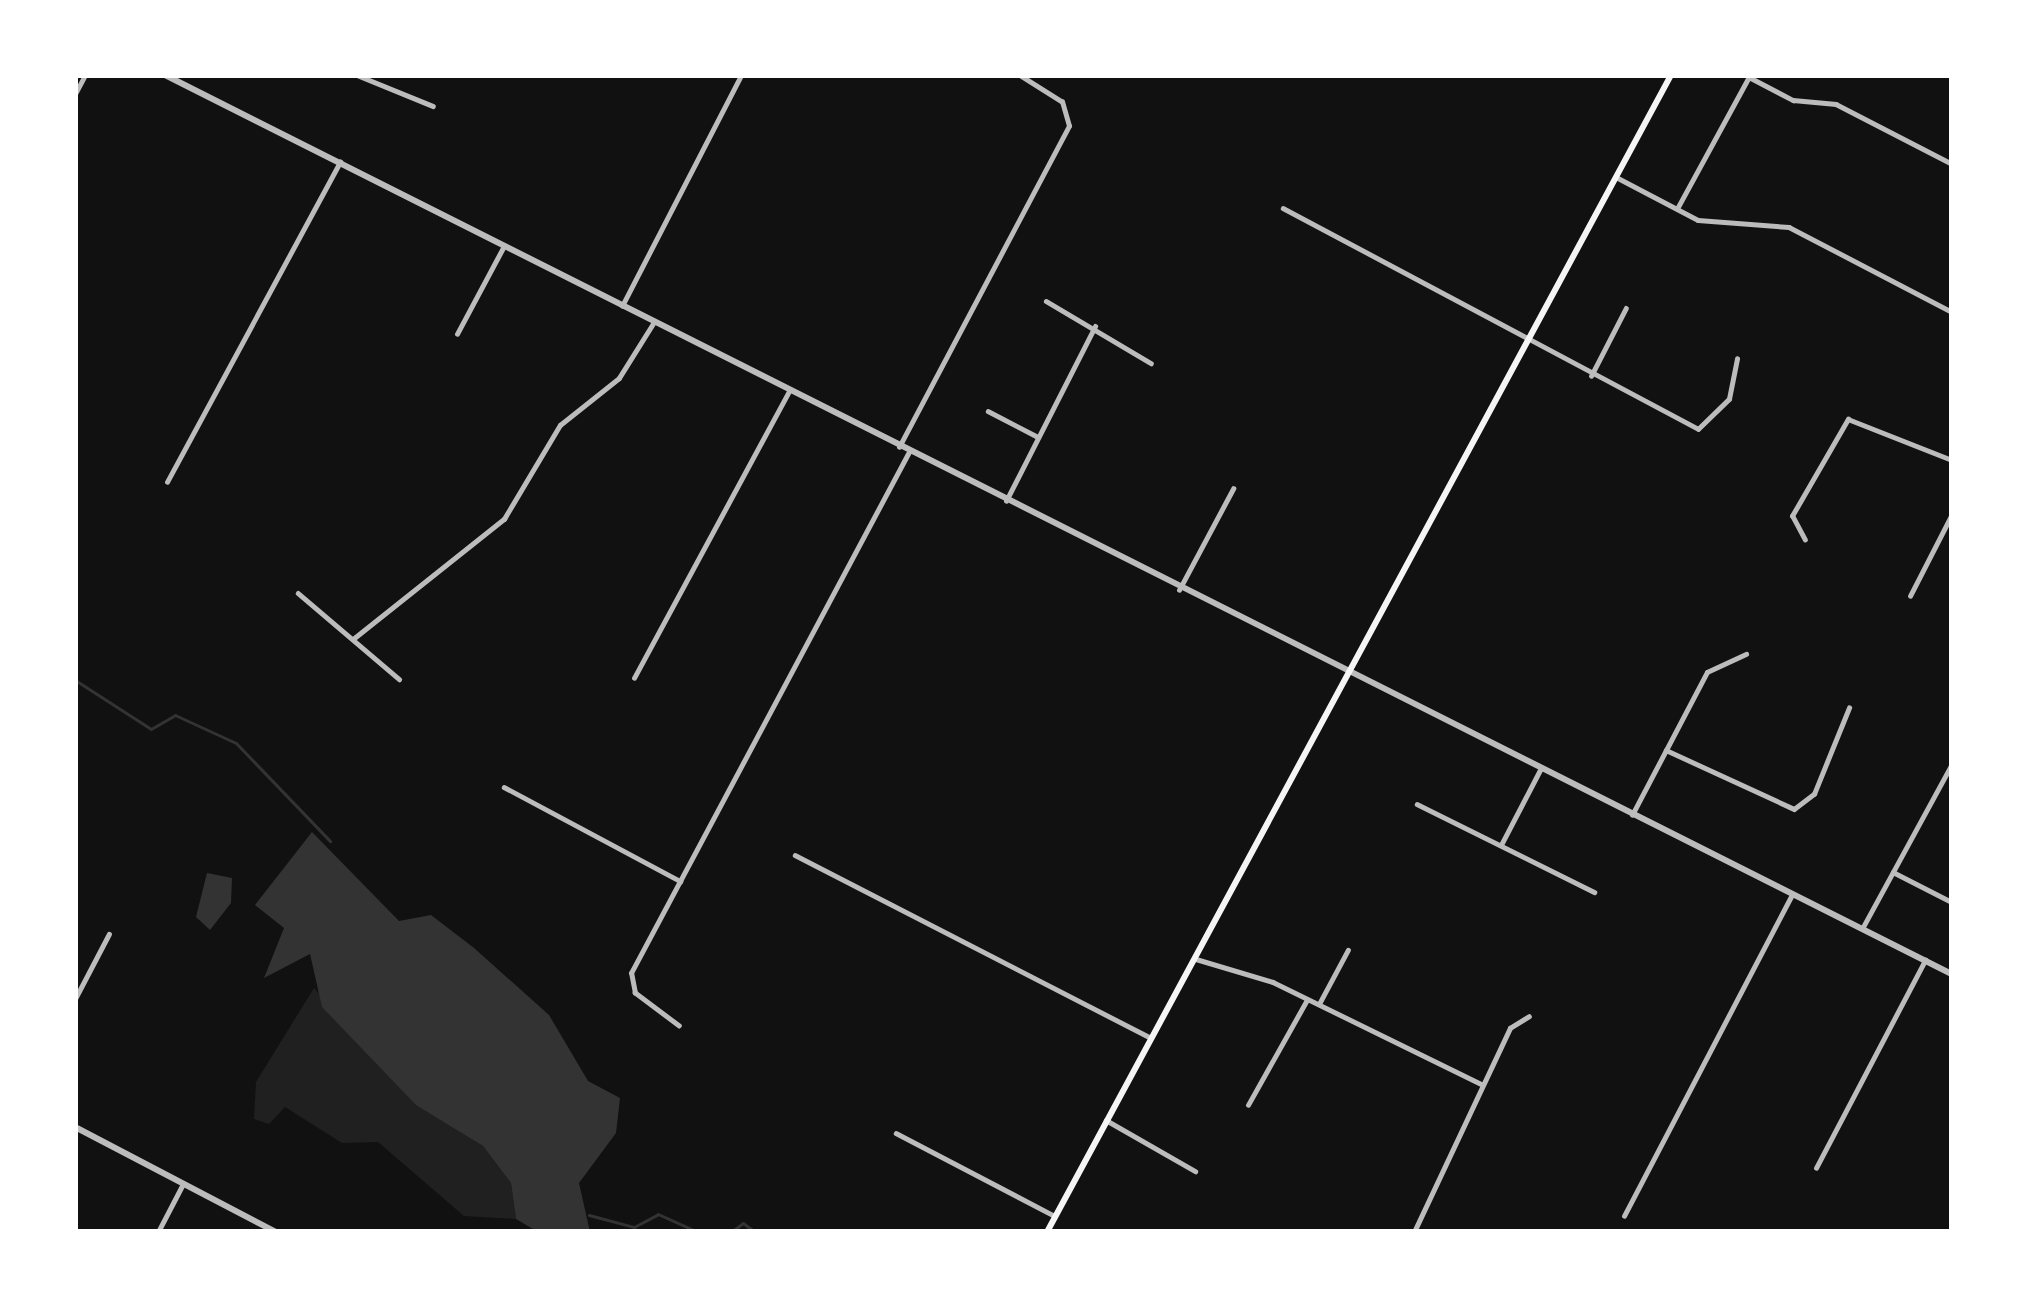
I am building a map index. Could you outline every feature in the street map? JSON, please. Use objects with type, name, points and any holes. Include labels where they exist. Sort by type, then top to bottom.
[{"type":"main road","points":[[1047,1232],[1352,679],[1671,75]]},
{"type":"street","points":[[75,94],[85,75]]},
{"type":"street","points":[[165,75],[1352,679],[1952,974]]},
{"type":"street","points":[[190,87],[196,75]]},
{"type":"street","points":[[358,75],[433,106]]},
{"type":"street","points":[[622,306],[741,75]]},
{"type":"street","points":[[899,447],[1069,126],[1062,102],[1019,75]]},
{"type":"street","points":[[1678,208],[1749,76],[1793,100],[1835,104],[1952,164]]},
{"type":"street","points":[[167,482],[340,162]]},
{"type":"street","points":[[1616,178],[1716,224],[1781,224],[1952,312]]},
{"type":"street","points":[[1283,208],[1529,344],[1705,429],[1735,386],[1737,359]]},
{"type":"street","points":[[457,334],[504,246]]},
{"type":"street","points":[[1046,301],[1151,363]]},
{"type":"street","points":[[1591,376],[1626,308]]},
{"type":"street","points":[[353,639],[504,519],[565,419],[619,378],[654,322]]},
{"type":"street","points":[[1006,501],[1095,326]]},
{"type":"street","points":[[634,678],[790,391]]},
{"type":"street","points":[[988,411],[1038,436]]},
{"type":"street","points":[[1804,540],[1792,516],[1838,428],[1854,418],[1952,460]]},
{"type":"street","points":[[679,1026],[631,988],[680,881],[909,452]]},
{"type":"street","points":[[1179,590],[1233,489]]},
{"type":"street","points":[[1910,596],[1952,514]]},
{"type":"street","points":[[298,593],[399,679]]},
{"type":"street","points":[[1631,815],[1713,664],[1746,654]]},
{"type":"street","points":[[1666,750],[1800,807],[1849,708]]},
{"type":"street","points":[[1863,928],[1952,764]]},
{"type":"street","points":[[1500,846],[1540,770]]},
{"type":"street","points":[[504,787],[680,881]]},
{"type":"street","points":[[1417,804],[1594,892]]},
{"type":"street","points":[[795,855],[1151,1038]]},
{"type":"street","points":[[1891,871],[1952,902]]},
{"type":"street","points":[[1624,1216],[1792,894]]},
{"type":"street","points":[[75,999],[110,934]]},
{"type":"street","points":[[1319,1004],[1348,950]]},
{"type":"street","points":[[1196,959],[1319,1004],[1481,1084]]},
{"type":"street","points":[[1816,1168],[1925,960]]},
{"type":"street","points":[[1248,1105],[1307,1000]]},
{"type":"street","points":[[1414,1232],[1481,1084],[1529,1016]]},
{"type":"street","points":[[1106,1120],[1195,1171]]},
{"type":"street","points":[[75,1127],[276,1232]]},
{"type":"street","points":[[896,1133],[1055,1216]]},
{"type":"street","points":[[158,1232],[183,1184]]},
{"type":"shaded area","points":[[312,832],[399,921],[431,915],[474,948],[549,1015],[588,1081],[620,1098],[616,1133],[579,1183],[590,1232],[538,1232],[516,1219],[511,1183],[483,1146],[416,1105],[322,1007],[310,954],[264,978],[284,928],[255,905]]},
{"type":"shaded area","points":[[207,873],[232,878],[231,903],[210,930],[196,917]]},
{"type":"shaded area","points":[[314,988],[416,1104],[483,1146],[511,1183],[516,1219],[464,1216],[378,1142],[342,1143],[285,1107],[269,1124],[254,1119],[256,1082]]},
{"type":"waterway","points":[[75,680],[151,729],[175,715],[236,743],[330,841]]},
{"type":"waterway","points":[[589,1215],[634,1227],[658,1214],[698,1232]]},
{"type":"waterway","points":[[731,1232],[743,1223],[755,1232]]}]
